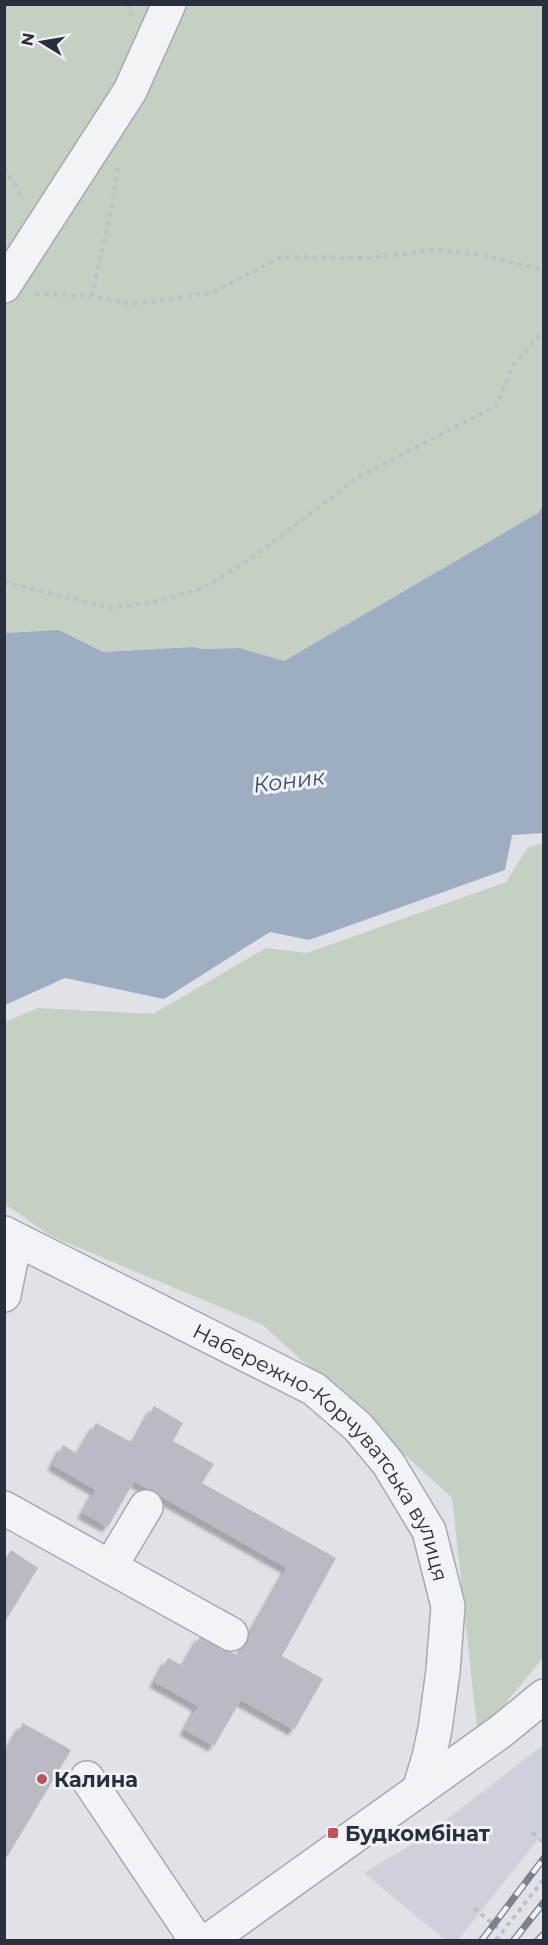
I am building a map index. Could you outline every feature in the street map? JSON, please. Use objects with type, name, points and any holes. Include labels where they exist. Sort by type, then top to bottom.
[{"type":"street","points":[[14,290],[130,91],[169,4]]},
{"type":"street","points":[[4,1294],[10,1237]]},
{"type":"street","name":"Набережно-Корчуватська вулиця","points":[[10,1237],[314,1389],[358,1427],[388,1463],[429,1531],[448,1606],[443,1671],[435,1729],[418,1790]]},
{"type":"street","points":[[110,1567],[146,1507]]},
{"type":"street","points":[[4,1508],[231,1634]]},
{"type":"street","points":[[209,1941],[500,1732],[543,1696]]},
{"type":"street","points":[[87,1778],[196,1941]]},
{"type":"path","points":[[92,296],[118,167]]},
{"type":"path","points":[[14,290],[92,296],[133,304],[214,292],[281,257],[369,258],[435,250],[476,254],[543,270]]},
{"type":"path","points":[[4,582],[111,608],[160,601],[205,587],[252,558],[357,478],[495,406],[513,365],[543,331]]},
{"type":"path","points":[[532,1833],[543,1842]]},
{"type":"path","points":[[496,1941],[543,1879]]},
{"type":"path","points":[[474,1908],[503,1932]]},
{"type":"shaded area","points":[[543,1745],[543,1833],[458,1940],[445,1940],[364,1873],[424,1837]]},
{"type":"green space","points":[[4,5],[543,5],[544,506],[538,513],[284,661],[240,648],[192,647],[103,652],[59,630],[5,633]]},
{"type":"green space","points":[[543,843],[543,1658],[478,1736],[452,1498],[263,1325],[51,1236],[5,1204],[5,1022],[38,1008],[153,1014],[266,948],[307,953],[506,882],[528,847]]},
{"type":"water","name":"Коник","points":[[543,506],[543,833],[512,835],[505,870],[309,940],[270,932],[164,999],[65,978],[5,1005],[5,633],[59,630],[103,652],[193,647],[240,648],[284,661],[538,513]]},
{"type":"building","points":[[154,1406],[183,1423],[173,1441],[214,1464],[202,1483],[336,1558],[282,1656],[323,1679],[294,1730],[241,1700],[214,1746],[185,1730],[198,1706],[155,1682],[168,1658],[183,1666],[201,1635],[238,1656],[287,1568],[134,1481],[108,1527],[83,1513],[96,1490],[53,1465],[63,1445],[78,1454],[96,1423],[133,1443]]},
{"type":"building","points":[[11,1550],[38,1568],[4,1623],[4,1561]]},
{"type":"building","points":[[23,1723],[71,1750],[4,1862],[4,1755]]},
{"type":"railway","points":[[482,1940],[544,1858]]},
{"type":"railway","points":[[514,1940],[544,1902]]},
{"type":"railway","points":[[538,1940],[544,1934]]},
{"type":"place","name":"Калина","points":[[42,1779]]},
{"type":"place","name":"Будкомбінат","points":[[333,1833]]}]
